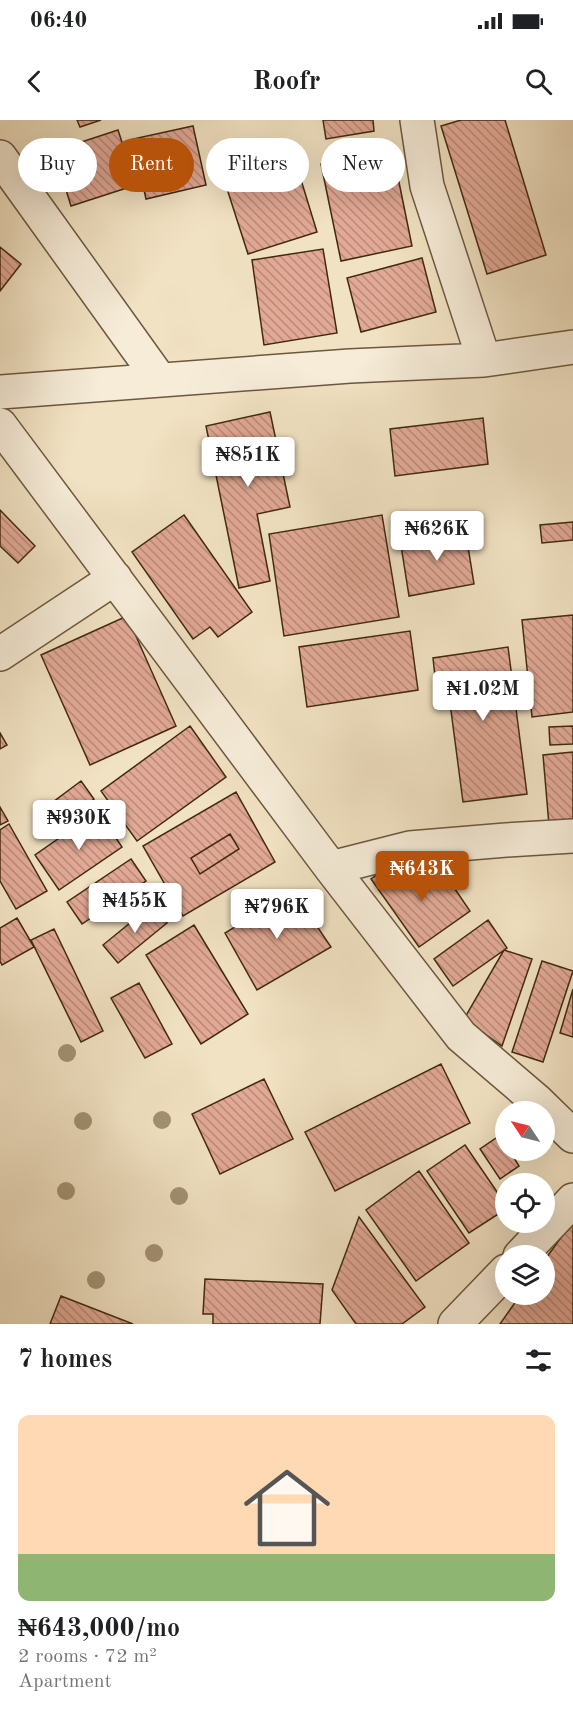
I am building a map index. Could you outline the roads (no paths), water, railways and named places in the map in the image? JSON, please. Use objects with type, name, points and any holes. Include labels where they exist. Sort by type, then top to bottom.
[{"type":"street","points":[[417,120],[427,186],[484,360]]},
{"type":"street","points":[[0,158],[160,380]]},
{"type":"street","points":[[0,392],[350,366],[484,360],[573,347]]},
{"type":"street","points":[[0,425],[331,868],[461,1036],[537,1101],[573,1136]]},
{"type":"street","points":[[0,654],[115,578]]},
{"type":"street","points":[[331,868],[410,848],[573,836]]},
{"type":"street","points":[[530,1245],[573,1200]]},
{"type":"street","points":[[455,1324],[495,1282]]}]
